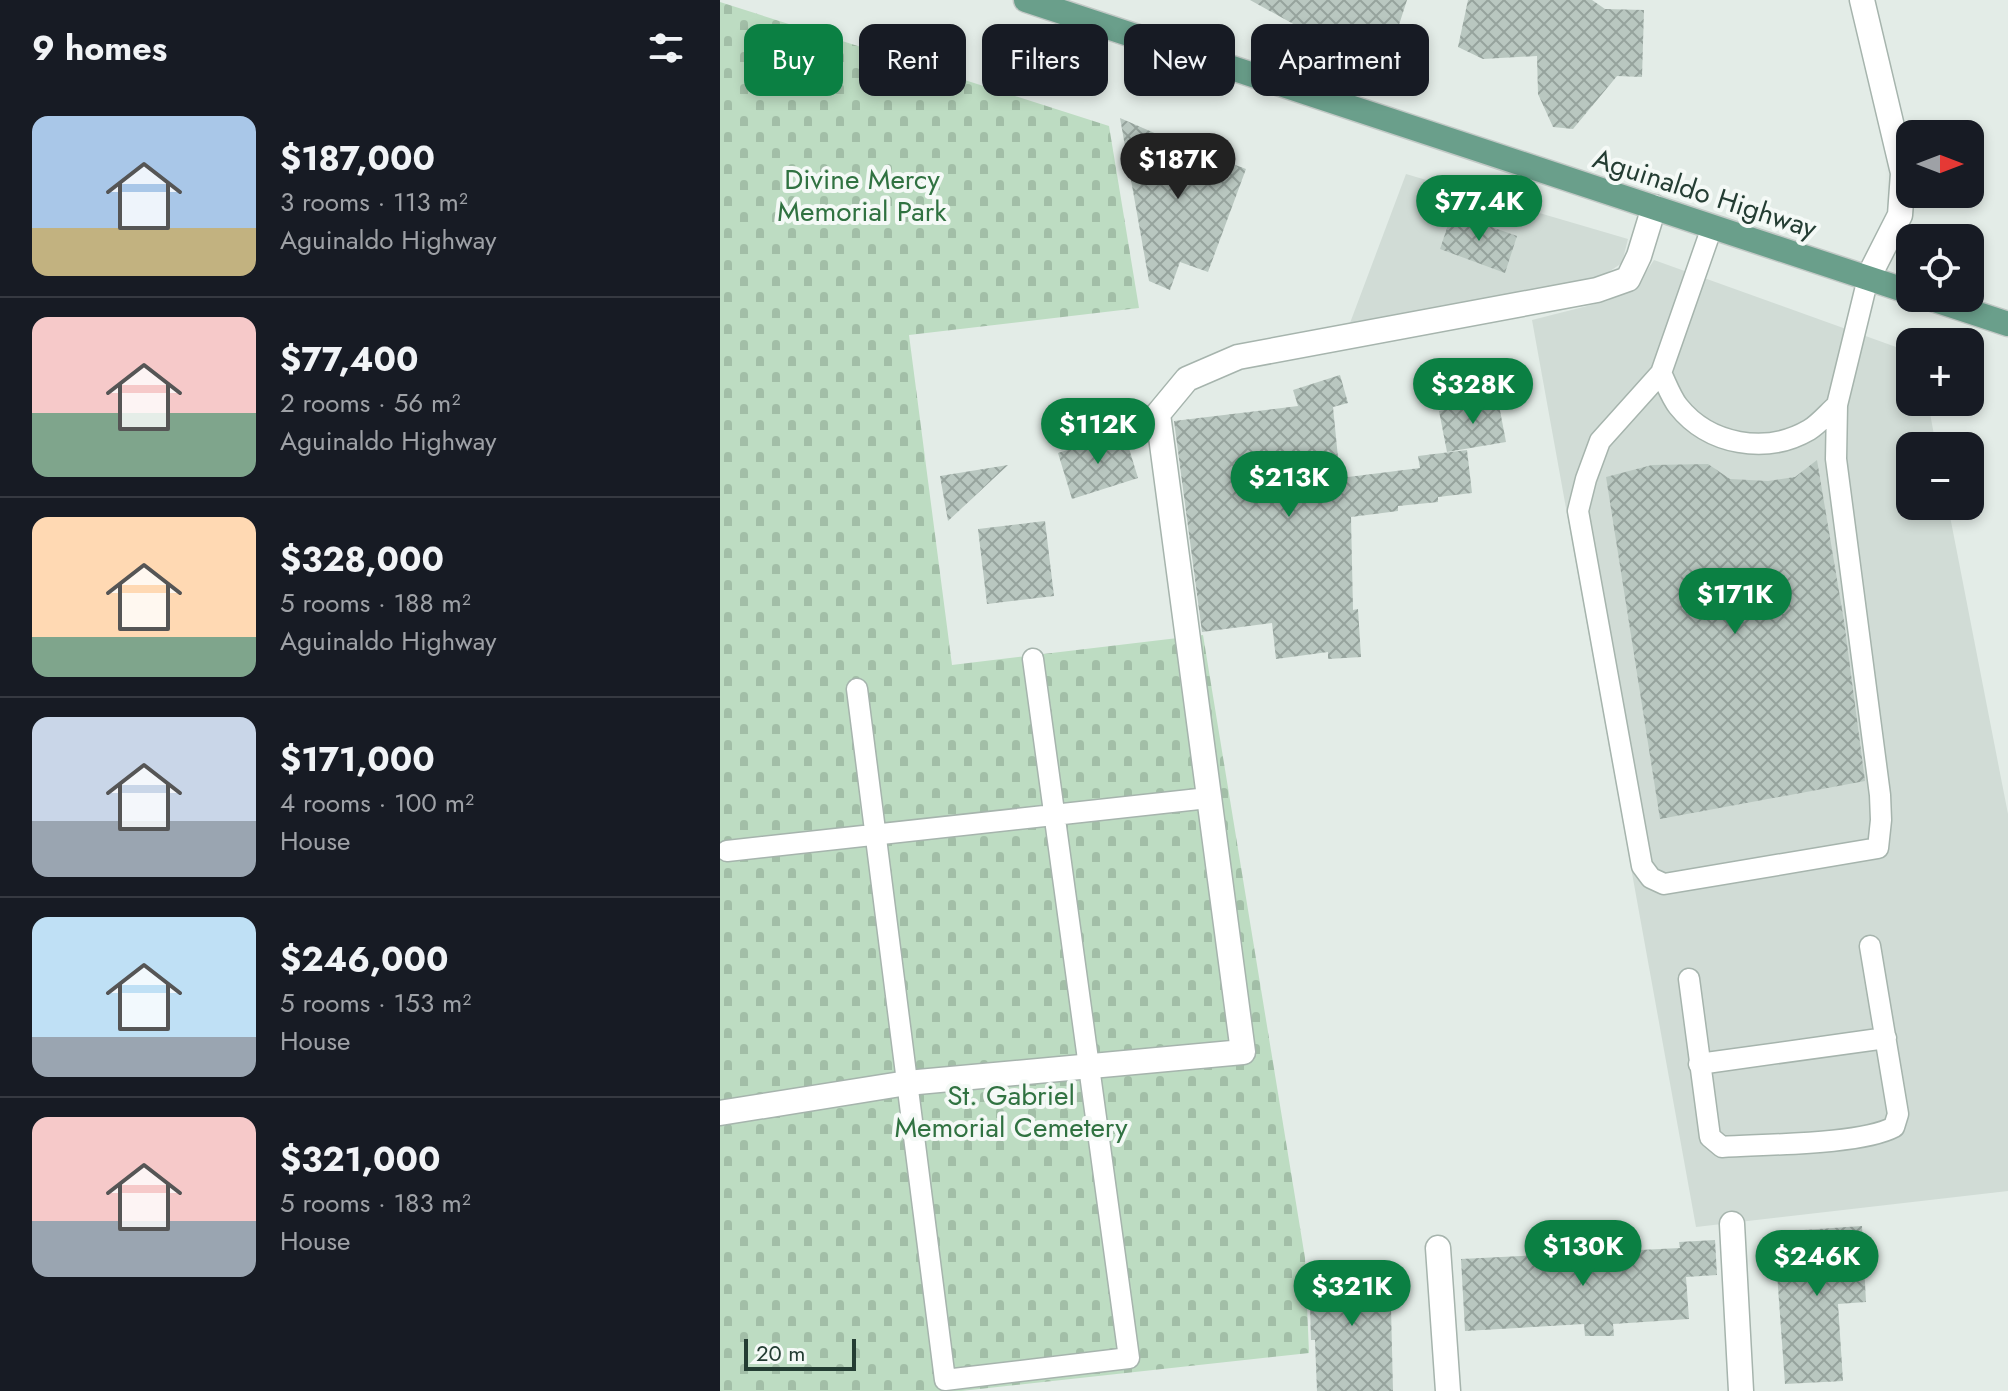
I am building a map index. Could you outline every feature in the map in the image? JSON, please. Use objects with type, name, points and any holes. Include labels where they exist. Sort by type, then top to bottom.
[{"type":"main road","name":"Aguinaldo Highway","points":[[1026,0],[1896,287]]},
{"type":"main road","points":[[1972,312],[2008,324]]},
{"type":"street","points":[[1862,0],[1903,173],[1900,215],[1868,278]]},
{"type":"street","points":[[720,1113],[907,1083],[1243,1052],[1158,414],[1187,379],[1238,357],[1597,290],[1628,279],[1639,256],[1654,207]]},
{"type":"street","points":[[1732,1224],[1741,1391]]},
{"type":"street","points":[[1438,1248],[1448,1391]]},
{"type":"lane","points":[[1712,227],[1661,373],[1600,441],[1578,511],[1642,866],[1651,878],[1664,884],[1878,848],[1880,795],[1836,459],[1837,405],[1868,278]]},
{"type":"lane","points":[[1661,373],[1678,406],[1705,431],[1739,444],[1776,444],[1810,430],[1837,405]]},
{"type":"lane","points":[[857,689],[945,1380],[1129,1358],[1033,659]]},
{"type":"lane","points":[[727,851],[1208,798]]},
{"type":"lane","points":[[1689,979],[1710,1137],[1722,1147],[1857,1138],[1883,1133],[1894,1127],[1898,1114],[1870,946]]},
{"type":"lane","points":[[1699,1064],[1886,1038]]},
{"type":"shaded area","points":[[1406,174],[1628,239],[1622,263],[1604,275],[1562,287],[1350,323]]},
{"type":"shaded area","points":[[1654,260],[1896,347],[1896,416],[1931,416],[1933,432],[1896,432],[1896,520],[1951,520],[2008,814],[2008,1191],[1696,1227],[1532,320],[1607,301],[1636,287]]},
{"type":"green space","name":"St. Gabriel Memorial Cemetery","points":[[720,2],[789,24],[744,24],[744,96],[843,96],[843,41],[859,46],[859,96],[966,96],[966,80],[982,86],[982,96],[1015,96],[1109,126],[1139,308],[909,335],[952,665],[1203,635],[1305,1258],[1309,1353],[961,1391],[720,1391]]},
{"type":"building","points":[[1250,0],[1407,0],[1399,24],[1293,24]]},
{"type":"building","points":[[1468,0],[1592,0],[1605,9],[1644,10],[1642,77],[1617,76],[1573,129],[1553,127],[1538,94],[1537,56],[1483,59],[1458,47]]},
{"type":"building","points":[[1120,118],[1246,169],[1208,272],[1180,262],[1170,290],[1149,281]]},
{"type":"building","points":[[1452,213],[1517,236],[1505,273],[1440,249]]},
{"type":"building","points":[[1340,375],[1348,403],[1333,407],[1340,478],[1420,468],[1418,456],[1467,450],[1472,493],[1438,497],[1438,502],[1398,506],[1398,511],[1351,517],[1353,610],[1358,609],[1361,657],[1328,659],[1328,652],[1276,659],[1272,623],[1202,632],[1174,421],[1298,406],[1293,390]]},
{"type":"building","points":[[1498,400],[1506,442],[1447,452],[1439,411]]},
{"type":"building","points":[[1124,432],[1138,478],[1072,499],[1058,453]]},
{"type":"building","points":[[1817,460],[1844,621],[1865,781],[1660,819],[1606,477],[1652,465],[1708,464],[1730,479],[1768,481],[1795,477]]},
{"type":"building","points":[[1008,465],[948,521],[940,476]]},
{"type":"building","points":[[1045,521],[1054,596],[987,604],[978,529]]},
{"type":"building","points":[[1862,1226],[1866,1302],[1838,1304],[1843,1381],[1785,1384],[1774,1232]]},
{"type":"building","points":[[1715,1240],[1717,1275],[1686,1277],[1689,1319],[1613,1324],[1614,1336],[1585,1336],[1584,1324],[1465,1331],[1461,1259],[1680,1248],[1679,1242]]},
{"type":"building","points":[[1390,1266],[1393,1391],[1317,1391],[1315,1340],[1311,1340],[1309,1268]]},
{"type":"park label","name":"Divine Mercy Memorial Park","points":[[862,195]]}]
